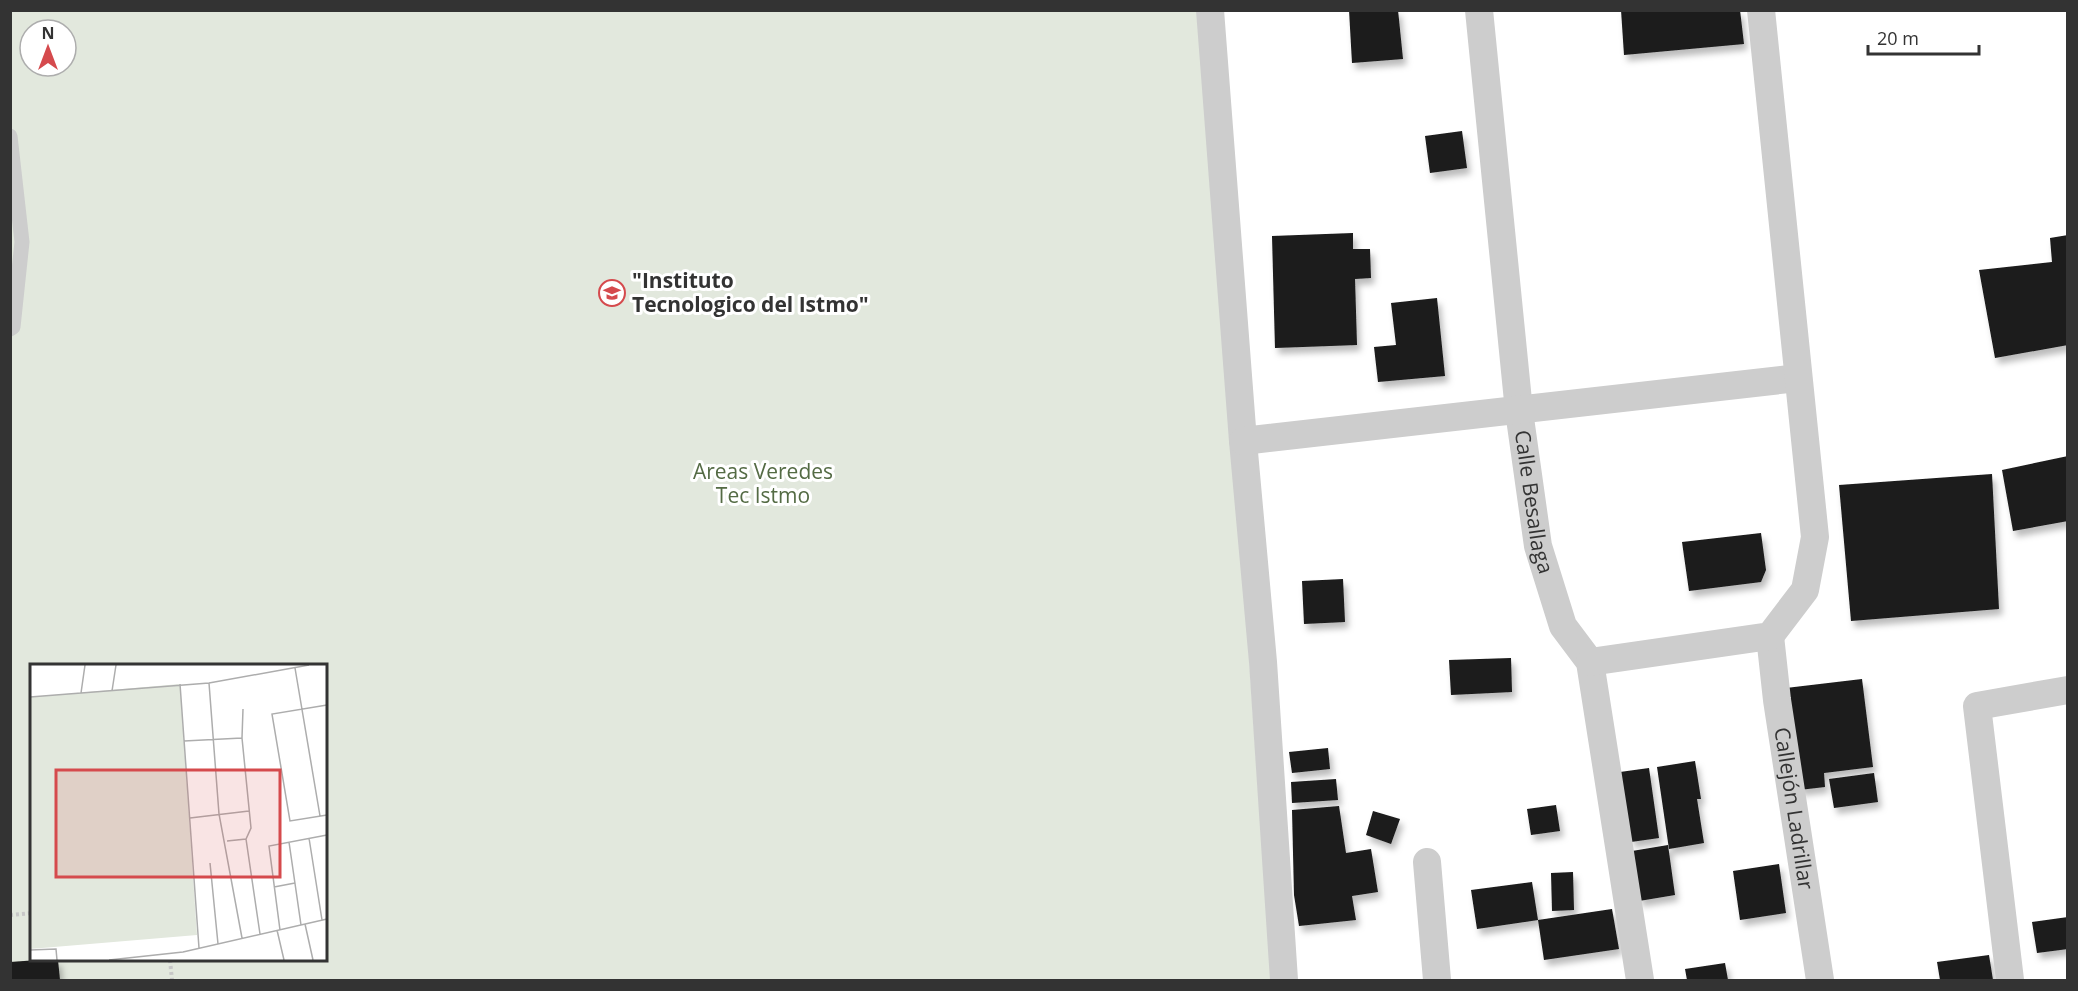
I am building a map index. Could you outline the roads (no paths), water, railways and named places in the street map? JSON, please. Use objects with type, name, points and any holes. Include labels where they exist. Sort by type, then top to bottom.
[{"type":"street","points":[[1210,10],[1243,441],[1263,662],[1284,981]]},
{"type":"street","name":"Calle Besallaga","points":[[1479,10],[1519,411],[1538,546],[1563,626],[1590,662],[1640,981]]},
{"type":"street","points":[[1590,662],[1770,636],[1805,590],[1815,537],[1761,10]]},
{"type":"street","points":[[1243,441],[1798,378]]},
{"type":"street","name":"Callejón Ladrillar","points":[[1770,636],[1777,700],[1820,981]]},
{"type":"street","points":[[2010,981],[1977,706],[2067,690]]},
{"type":"street","points":[[1427,862],[1437,981]]},
{"type":"lane","points":[[10,136],[22,242],[13,327],[10,330]]},
{"type":"place","name":"\"Instituto Tecnologico del Istmo\"","points":[[612,293]]},
{"type":"park label","name":"Areas Veredes Tec Istmo","points":[[763,484]]}]
